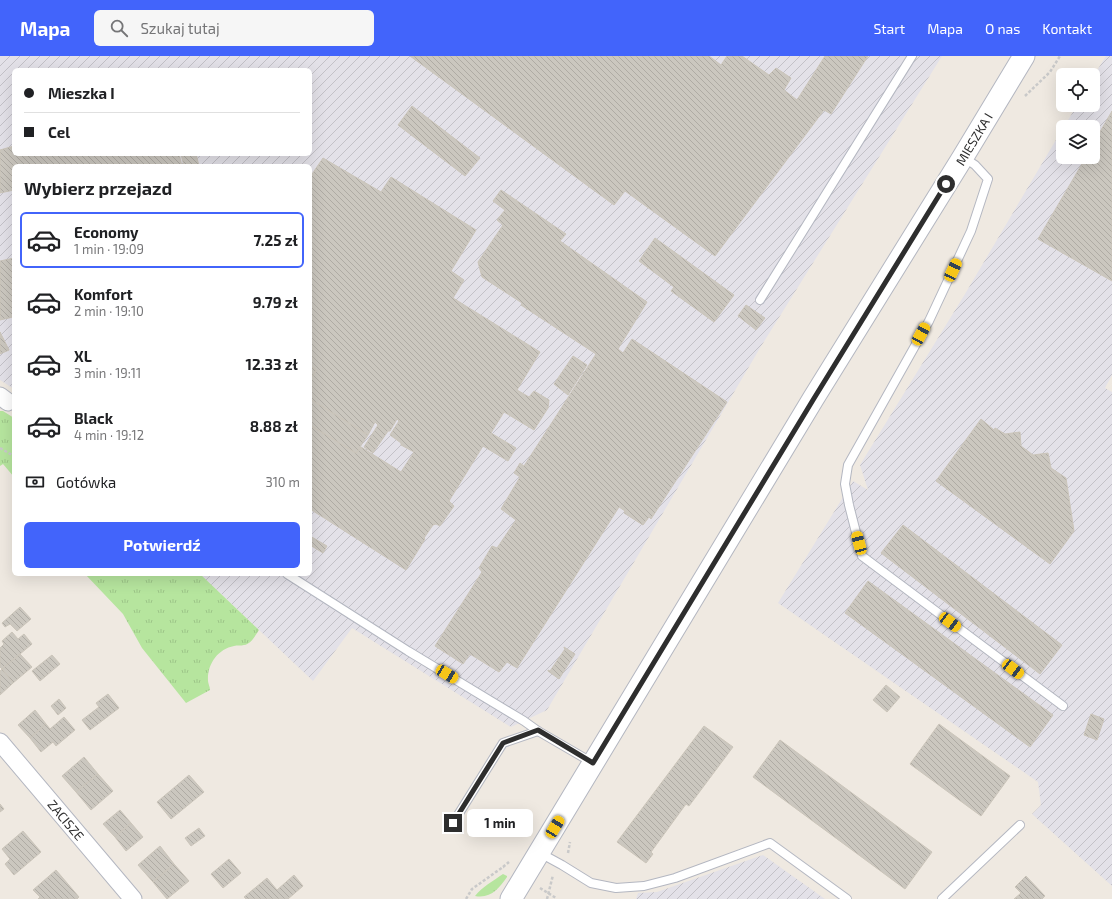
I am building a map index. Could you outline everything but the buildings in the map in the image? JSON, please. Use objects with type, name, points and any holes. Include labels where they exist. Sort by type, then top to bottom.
[{"type":"street","name":"MIESZKA I","points":[[511,899],[794,431],[1024,56]]},
{"type":"street","name":"ZACISZE","points":[[0,742],[133,899]]},
{"type":"lane","points":[[760,300],[912,56]]},
{"type":"lane","points":[[963,157],[988,179],[971,231],[929,321],[848,465],[845,484],[862,556],[1063,706]]},
{"type":"lane","points":[[290,576],[408,651],[593,763]]},
{"type":"lane","points":[[453,823],[503,743],[538,730]]},
{"type":"lane","points":[[942,899],[1020,825]]},
{"type":"lane","points":[[540,852],[591,883],[616,888],[644,886],[675,878],[770,843],[847,899]]},
{"type":"path","points":[[0,448],[12,455]]},
{"type":"path","points":[[547,899],[553,874],[562,865]]},
{"type":"shaded area","points":[[0,56],[942,56],[760,348],[547,710],[511,727],[352,628],[313,681],[202,576],[312,576],[312,164],[12,164],[12,388],[0,380]]},
{"type":"shaded area","points":[[1106,56],[1112,56],[1112,375],[1105,388],[1112,392],[1112,886],[1032,814],[1041,805],[1038,782],[778,603],[853,481],[868,490],[860,465],[965,294],[1056,140],[1056,164],[1100,164],[1100,120],[1068,120],[1073,112],[1100,112],[1100,68],[1099,68]]},
{"type":"shaded area","points":[[763,855],[825,899],[636,899],[638,893],[657,892]]},
{"type":"green space","points":[[0,411],[3,411],[12,417],[12,475],[3,464],[0,466]]},
{"type":"green space","points":[[87,576],[202,576],[259,630],[249,643],[228,648],[218,654],[209,669],[208,681],[210,690],[186,703],[142,648],[123,614]]},
{"type":"green space","points":[[503,874],[507,877],[494,892],[486,896],[475,896],[484,887]]},
{"type":"route","points":[[453,823],[503,743],[538,730],[593,763],[946,184]]}]
